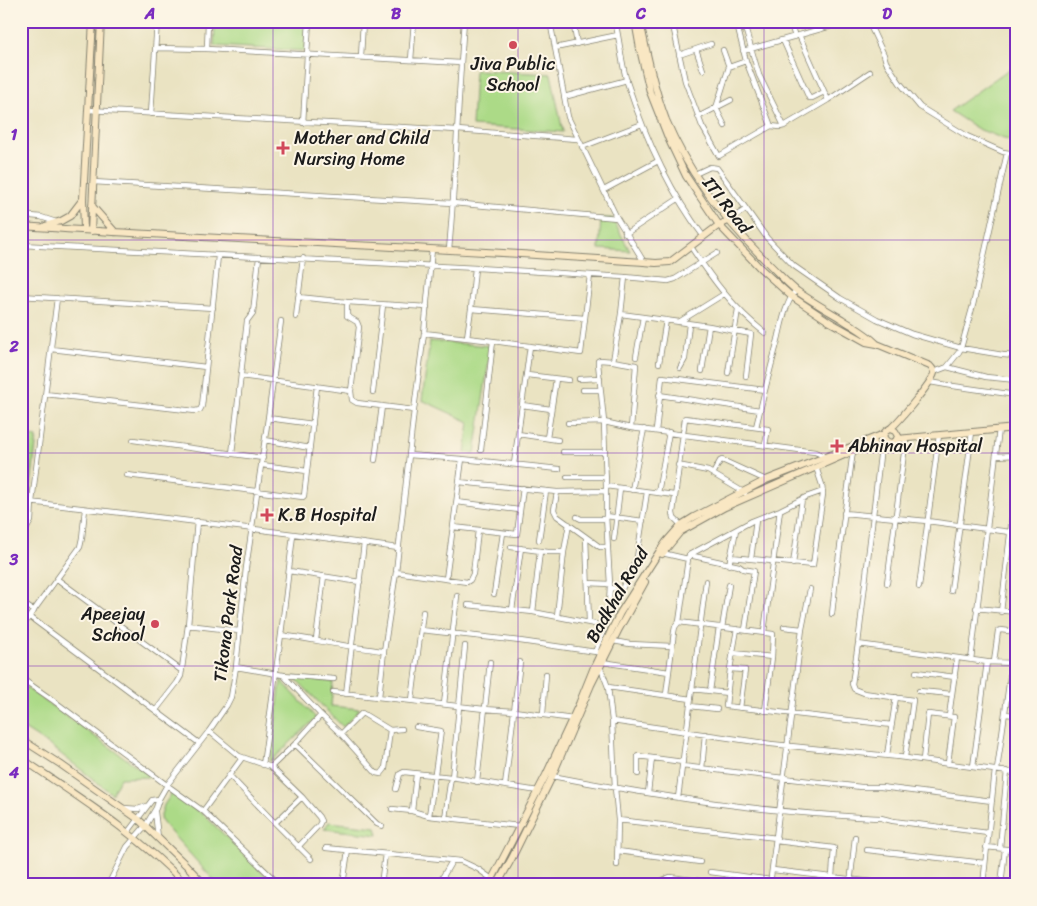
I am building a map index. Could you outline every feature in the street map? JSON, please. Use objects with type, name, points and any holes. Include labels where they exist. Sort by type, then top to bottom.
[{"type":"street","points":[[87,230],[83,199],[93,21]]},
{"type":"street","points":[[87,230],[92,206],[101,21]]},
{"type":"street","points":[[151,114],[157,21]]},
{"type":"street","points":[[207,49],[208,21]]},
{"type":"street","points":[[303,123],[309,21]]},
{"type":"street","points":[[361,57],[363,21]]},
{"type":"street","points":[[411,60],[414,21]]},
{"type":"street","points":[[449,250],[464,21]]},
{"type":"street","points":[[550,21],[568,117],[625,234],[644,262]]},
{"type":"street","points":[[573,21],[577,44]]},
{"type":"street","points":[[615,21],[627,80],[649,141],[668,183],[704,237]]},
{"type":"street","name":"ITI Road","points":[[635,21],[650,92],[669,140],[686,176],[719,225],[760,268],[791,296],[830,322],[866,342],[877,344],[932,369]]},
{"type":"street","name":"ITI Road","points":[[640,21],[651,75],[666,120],[684,157],[728,221],[749,245],[796,290],[868,335],[877,344]]},
{"type":"street","points":[[672,21],[685,81],[698,117],[718,156],[771,126],[784,126],[870,72]]},
{"type":"street","points":[[736,21],[746,61],[771,126]]},
{"type":"street","points":[[743,21],[759,75],[784,126]]},
{"type":"street","points":[[790,21],[828,100]]},
{"type":"street","points":[[824,21],[826,28]]},
{"type":"street","points":[[743,51],[849,21]]},
{"type":"street","points":[[868,21],[886,62],[920,107],[967,136],[1007,153],[1016,154]]},
{"type":"street","points":[[555,48],[618,35]]},
{"type":"street","points":[[783,40],[809,98],[824,92]]},
{"type":"street","points":[[679,55],[711,44]]},
{"type":"street","points":[[156,48],[207,49],[460,63]]},
{"type":"street","points":[[696,49],[703,70]]},
{"type":"street","points":[[723,50],[728,67],[716,108],[725,126]]},
{"type":"street","points":[[728,67],[746,61]]},
{"type":"street","points":[[564,97],[627,80]]},
{"type":"street","points":[[698,117],[731,100]]},
{"type":"street","points":[[88,110],[577,138]]},
{"type":"street","points":[[582,147],[642,124]]},
{"type":"street","points":[[947,367],[961,348],[973,305],[1007,153]]},
{"type":"street","points":[[604,190],[658,160]]},
{"type":"street","points":[[695,174],[710,167],[717,168],[768,238],[794,266],[840,298],[877,319],[912,334],[961,348],[1016,356]]},
{"type":"street","points":[[93,182],[453,203],[617,218]]},
{"type":"street","points":[[625,234],[678,198]]},
{"type":"street","points":[[42,228],[70,216],[83,199]]},
{"type":"street","points":[[92,206],[115,232]]},
{"type":"street","points":[[21,226],[656,263],[670,262],[719,225],[746,209]]},
{"type":"street","points":[[21,216],[41,217],[56,222]]},
{"type":"street","points":[[21,245],[218,256],[302,258],[625,277],[668,282],[675,280],[717,253]]},
{"type":"street","points":[[691,247],[724,294],[752,324],[765,333]]},
{"type":"street","points":[[379,697],[396,572],[432,249]]},
{"type":"street","points":[[45,394],[200,410],[202,406],[218,256]]},
{"type":"street","points":[[232,454],[247,320],[253,313],[259,257]]},
{"type":"street","points":[[296,317],[302,258]]},
{"type":"street","points":[[467,337],[476,268]]},
{"type":"street","points":[[424,333],[581,353],[590,275]]},
{"type":"street","points":[[613,361],[625,277]]},
{"type":"street","points":[[756,427],[786,310],[791,296],[796,290]]},
{"type":"street","points":[[679,322],[724,294]]},
{"type":"street","points":[[21,296],[213,308]]},
{"type":"street","points":[[298,297],[427,307]]},
{"type":"street","points":[[21,538],[31,520],[57,298]]},
{"type":"street","points":[[347,302],[347,316],[357,322],[360,327],[351,398],[354,402],[414,410]]},
{"type":"street","points":[[373,392],[383,305]]},
{"type":"street","points":[[471,309],[585,318]]},
{"type":"street","points":[[728,373],[738,309]]},
{"type":"street","points":[[621,314],[709,326],[751,334]]},
{"type":"street","points":[[636,357],[643,317]]},
{"type":"street","points":[[659,363],[666,320]]},
{"type":"street","name":"Tikona Park Road","points":[[108,885],[129,843],[146,825],[155,810],[158,798],[229,702],[233,689],[246,568],[281,321]]},
{"type":"street","points":[[680,368],[684,358],[689,324]]},
{"type":"street","points":[[746,376],[752,324]]},
{"type":"street","points":[[702,370],[709,326]]},
{"type":"street","points":[[480,450],[493,341]]},
{"type":"street","points":[[514,464],[530,346]]},
{"type":"street","points":[[51,349],[206,367]]},
{"type":"street","points":[[421,630],[520,641],[601,653],[609,606],[610,586],[606,518],[604,422],[598,361],[600,360],[636,365],[632,428]]},
{"type":"street","points":[[904,757],[913,700],[864,692],[852,687],[872,516],[881,447],[885,438],[885,432],[890,429],[930,382],[932,369],[947,367],[986,377],[1016,380]]},
{"type":"street","points":[[656,431],[662,370]]},
{"type":"street","points":[[527,375],[568,380]]},
{"type":"street","points":[[241,376],[351,391]]},
{"type":"street","points":[[662,377],[765,390]]},
{"type":"street","points":[[579,379],[600,378]]},
{"type":"street","points":[[547,438],[556,379]]},
{"type":"street","points":[[930,382],[1016,395]]},
{"type":"street","points":[[127,475],[303,497],[308,471],[317,386]]},
{"type":"street","points":[[583,390],[600,390]]},
{"type":"street","points":[[659,395],[760,410]]},
{"type":"street","points":[[522,405],[551,409]]},
{"type":"street","points":[[375,460],[382,406]]},
{"type":"street","points":[[268,418],[313,424]]},
{"type":"street","points":[[683,527],[674,518],[673,513],[685,418],[768,429],[765,445]]},
{"type":"street","points":[[568,423],[604,422],[632,428],[765,445],[819,453],[825,460]]},
{"type":"street","points":[[885,438],[891,443],[897,439],[1016,428]]},
{"type":"street","points":[[632,490],[644,429]]},
{"type":"street","points":[[890,429],[897,433],[897,439]]},
{"type":"street","points":[[970,660],[999,429]]},
{"type":"street","points":[[658,493],[669,432]]},
{"type":"street","points":[[951,591],[972,432]]},
{"type":"street","points":[[518,434],[558,440]]},
{"type":"street","points":[[919,587],[939,435]]},
{"type":"street","name":"Badkhal Road","points":[[497,885],[552,776],[601,653],[620,613],[658,552],[694,517],[766,480],[853,451],[885,438]]},
{"type":"street","name":"Badkhal Road","points":[[490,882],[601,664],[601,653],[613,641],[650,572],[662,553],[683,527],[816,467],[825,460],[885,438]]},
{"type":"street","points":[[887,583],[906,438]]},
{"type":"street","points":[[133,440],[263,458]]},
{"type":"street","points":[[265,440],[310,448]]},
{"type":"street","points":[[832,614],[853,451]]},
{"type":"street","points":[[563,452],[605,452]]},
{"type":"street","points":[[409,455],[559,469]]},
{"type":"street","points":[[996,456],[1016,455]]},
{"type":"street","points":[[446,578],[462,459]]},
{"type":"street","points":[[713,474],[722,460],[766,480]]},
{"type":"street","points":[[262,465],[308,471]]},
{"type":"street","points":[[678,465],[708,470],[750,496]]},
{"type":"street","points":[[730,557],[813,565],[823,490],[816,467]]},
{"type":"street","points":[[568,477],[606,478]]},
{"type":"street","points":[[459,482],[557,492],[620,488],[674,496]]},
{"type":"street","points":[[1001,612],[1016,483]]},
{"type":"street","points":[[453,527],[517,534],[523,488]]},
{"type":"street","points":[[614,539],[620,488]]},
{"type":"street","points":[[688,557],[756,520],[823,490]]},
{"type":"street","points":[[539,540],[546,491]]},
{"type":"street","points":[[557,492],[554,512],[557,516],[600,547],[608,547]]},
{"type":"street","points":[[588,583],[622,589],[637,557],[647,492]]},
{"type":"street","points":[[793,564],[802,499]]},
{"type":"street","points":[[21,501],[197,521],[398,548]]},
{"type":"street","points":[[456,502],[519,510]]},
{"type":"street","points":[[21,628],[80,547],[85,509]]},
{"type":"street","points":[[764,632],[780,510]]},
{"type":"street","points":[[844,513],[1010,532]]},
{"type":"street","points":[[577,517],[581,519],[617,518],[643,521]]},
{"type":"street","points":[[752,559],[756,520]]},
{"type":"street","points":[[156,710],[181,676],[188,625],[197,521]]},
{"type":"street","points":[[557,616],[569,524]]},
{"type":"street","points":[[396,572],[467,582],[473,574],[478,530]]},
{"type":"street","points":[[729,565],[736,530]]},
{"type":"street","points":[[494,594],[502,533]]},
{"type":"street","points":[[263,765],[281,635],[292,534]]},
{"type":"street","points":[[586,537],[589,622]]},
{"type":"street","points":[[346,694],[364,543]]},
{"type":"street","points":[[511,547],[564,552]]},
{"type":"street","points":[[512,610],[521,548]]},
{"type":"street","points":[[533,612],[540,550]]},
{"type":"street","points":[[662,553],[739,566],[754,572],[745,630]]},
{"type":"street","points":[[666,695],[675,627],[679,622],[688,557]]},
{"type":"street","points":[[289,571],[360,582]]},
{"type":"street","points":[[316,640],[324,576]]},
{"type":"street","points":[[58,579],[182,670]]},
{"type":"street","points":[[678,798],[706,581]]},
{"type":"street","points":[[710,691],[729,585]]},
{"type":"street","points":[[710,872],[771,882],[802,629],[810,589]]},
{"type":"street","points":[[444,704],[457,596]]},
{"type":"street","points":[[21,602],[34,611]]},
{"type":"street","points":[[468,605],[533,612],[605,626]]},
{"type":"street","points":[[976,608],[1016,612]]},
{"type":"street","points":[[412,700],[423,612]]},
{"type":"street","points":[[30,617],[199,743]]},
{"type":"street","points":[[679,622],[773,634],[765,711]]},
{"type":"street","points":[[188,625],[239,631]]},
{"type":"street","points":[[784,627],[802,629]]},
{"type":"street","points":[[736,629],[726,706],[892,725]]},
{"type":"street","points":[[994,662],[998,631],[1016,632]]},
{"type":"street","points":[[281,635],[384,651]]},
{"type":"street","points":[[613,641],[630,644],[672,646]]},
{"type":"street","points":[[858,644],[986,662],[1014,663],[996,770],[983,885]]},
{"type":"street","points":[[445,818],[460,706],[465,646]]},
{"type":"street","points":[[733,653],[772,657]]},
{"type":"street","points":[[949,716],[957,658]]},
{"type":"street","points":[[477,782],[490,662]]},
{"type":"street","points":[[505,786],[520,662]]},
{"type":"street","points":[[973,767],[986,662]]},
{"type":"street","points":[[617,865],[618,820],[612,721],[608,687],[601,664],[669,672]]},
{"type":"street","points":[[236,667],[334,679]]},
{"type":"street","points":[[730,669],[745,670],[740,708]]},
{"type":"street","points":[[916,672],[955,677]]},
{"type":"street","points":[[283,674],[341,734],[374,772],[381,774],[385,769],[390,730]]},
{"type":"street","points":[[542,714],[546,674]]},
{"type":"street","points":[[21,678],[203,810],[280,885]]},
{"type":"street","points":[[608,687],[691,699]]},
{"type":"street","points":[[692,689],[728,693]]},
{"type":"street","points":[[919,691],[952,694]]},
{"type":"street","points":[[333,692],[574,719]]},
{"type":"street","points":[[887,756],[896,697]]},
{"type":"street","points":[[690,706],[717,709]]},
{"type":"street","points":[[341,734],[362,713],[390,730],[402,729]]},
{"type":"street","points":[[923,760],[928,714],[949,716],[954,717],[948,763]]},
{"type":"street","points":[[1005,714],[1016,715]]},
{"type":"street","points":[[271,767],[321,715]]},
{"type":"street","points":[[612,721],[788,746],[904,757],[1016,773]]},
{"type":"street","points":[[416,727],[441,731],[429,816]]},
{"type":"street","points":[[209,731],[242,758],[271,767],[302,797],[319,817],[321,821],[319,825],[298,847]]},
{"type":"street","points":[[702,769],[705,734]]},
{"type":"street","points":[[21,739],[124,808],[146,825],[205,885]]},
{"type":"street","points":[[295,744],[382,826]]},
{"type":"street","points":[[638,774],[638,756],[702,769],[861,787],[882,787],[992,802]]},
{"type":"street","points":[[21,758],[135,837],[186,885]]},
{"type":"street","points":[[203,810],[242,758]]},
{"type":"street","points":[[648,793],[652,758]]},
{"type":"street","points":[[396,790],[400,774],[404,772],[538,791]]},
{"type":"street","points":[[1001,885],[1008,772]]},
{"type":"street","points":[[412,812],[416,774]]},
{"type":"street","points":[[230,775],[275,824],[311,859]]},
{"type":"street","points":[[552,776],[678,798],[780,811],[881,818],[988,833]]},
{"type":"street","points":[[275,824],[302,797]]},
{"type":"street","name":"Tikona Park Road","points":[[128,832],[152,800],[158,798]]},
{"type":"street","points":[[124,808],[138,809],[148,806]]},
{"type":"street","points":[[392,809],[429,816],[519,826]]},
{"type":"street","name":"Tikona Park Road","points":[[155,810],[158,837]]},
{"type":"street","points":[[986,847],[1014,850],[1016,816]]},
{"type":"street","points":[[618,820],[834,848],[832,877]]},
{"type":"street","points":[[850,882],[855,837]]},
{"type":"street","points":[[326,848],[461,861],[478,868],[490,882]]},
{"type":"street","points":[[343,885],[348,850]]},
{"type":"street","points":[[867,850],[985,863]]},
{"type":"street","points":[[618,851],[700,862]]},
{"type":"street","points":[[385,854],[381,883],[403,885]]},
{"type":"street","points":[[438,885],[452,860]]},
{"type":"street","points":[[773,870],[832,877],[850,882],[898,885]]},
{"type":"street","points":[[726,885],[728,874]]},
{"type":"street","points":[[660,885],[663,880],[670,877],[700,881]]},
{"type":"green space","points":[[215,21],[307,21],[305,51],[214,46]]},
{"type":"green space","points":[[1016,64],[1016,141],[1004,139],[978,129],[950,111]]},
{"type":"green space","points":[[475,70],[551,74],[563,132],[472,126]]},
{"type":"green space","points":[[601,218],[612,218],[630,251],[599,249]]},
{"type":"green space","points":[[430,341],[491,346],[475,453],[465,453],[469,422],[422,400]]},
{"type":"green space","points":[[21,435],[37,437],[30,493],[21,491]]},
{"type":"green space","points":[[294,677],[333,682],[331,706],[360,709],[343,727]]},
{"type":"green space","points":[[281,680],[316,718],[270,762]]},
{"type":"green space","points":[[21,684],[152,777],[120,778],[112,794],[52,747],[21,727]]},
{"type":"green space","points":[[172,793],[204,815],[275,885],[218,885],[160,819],[164,805]]},
{"type":"green space","points":[[329,822],[376,827],[378,835],[324,829]]},
{"type":"place","name":"Jiva Public School","points":[[513,45]]},
{"type":"place","name":"Mother and Child Nursing Home","points":[[283,148]]},
{"type":"place","name":"Abhinav Hospital","points":[[837,446]]},
{"type":"place","name":"K.B Hospital","points":[[267,515]]},
{"type":"place","name":"Apeejay School","points":[[155,624]]}]
